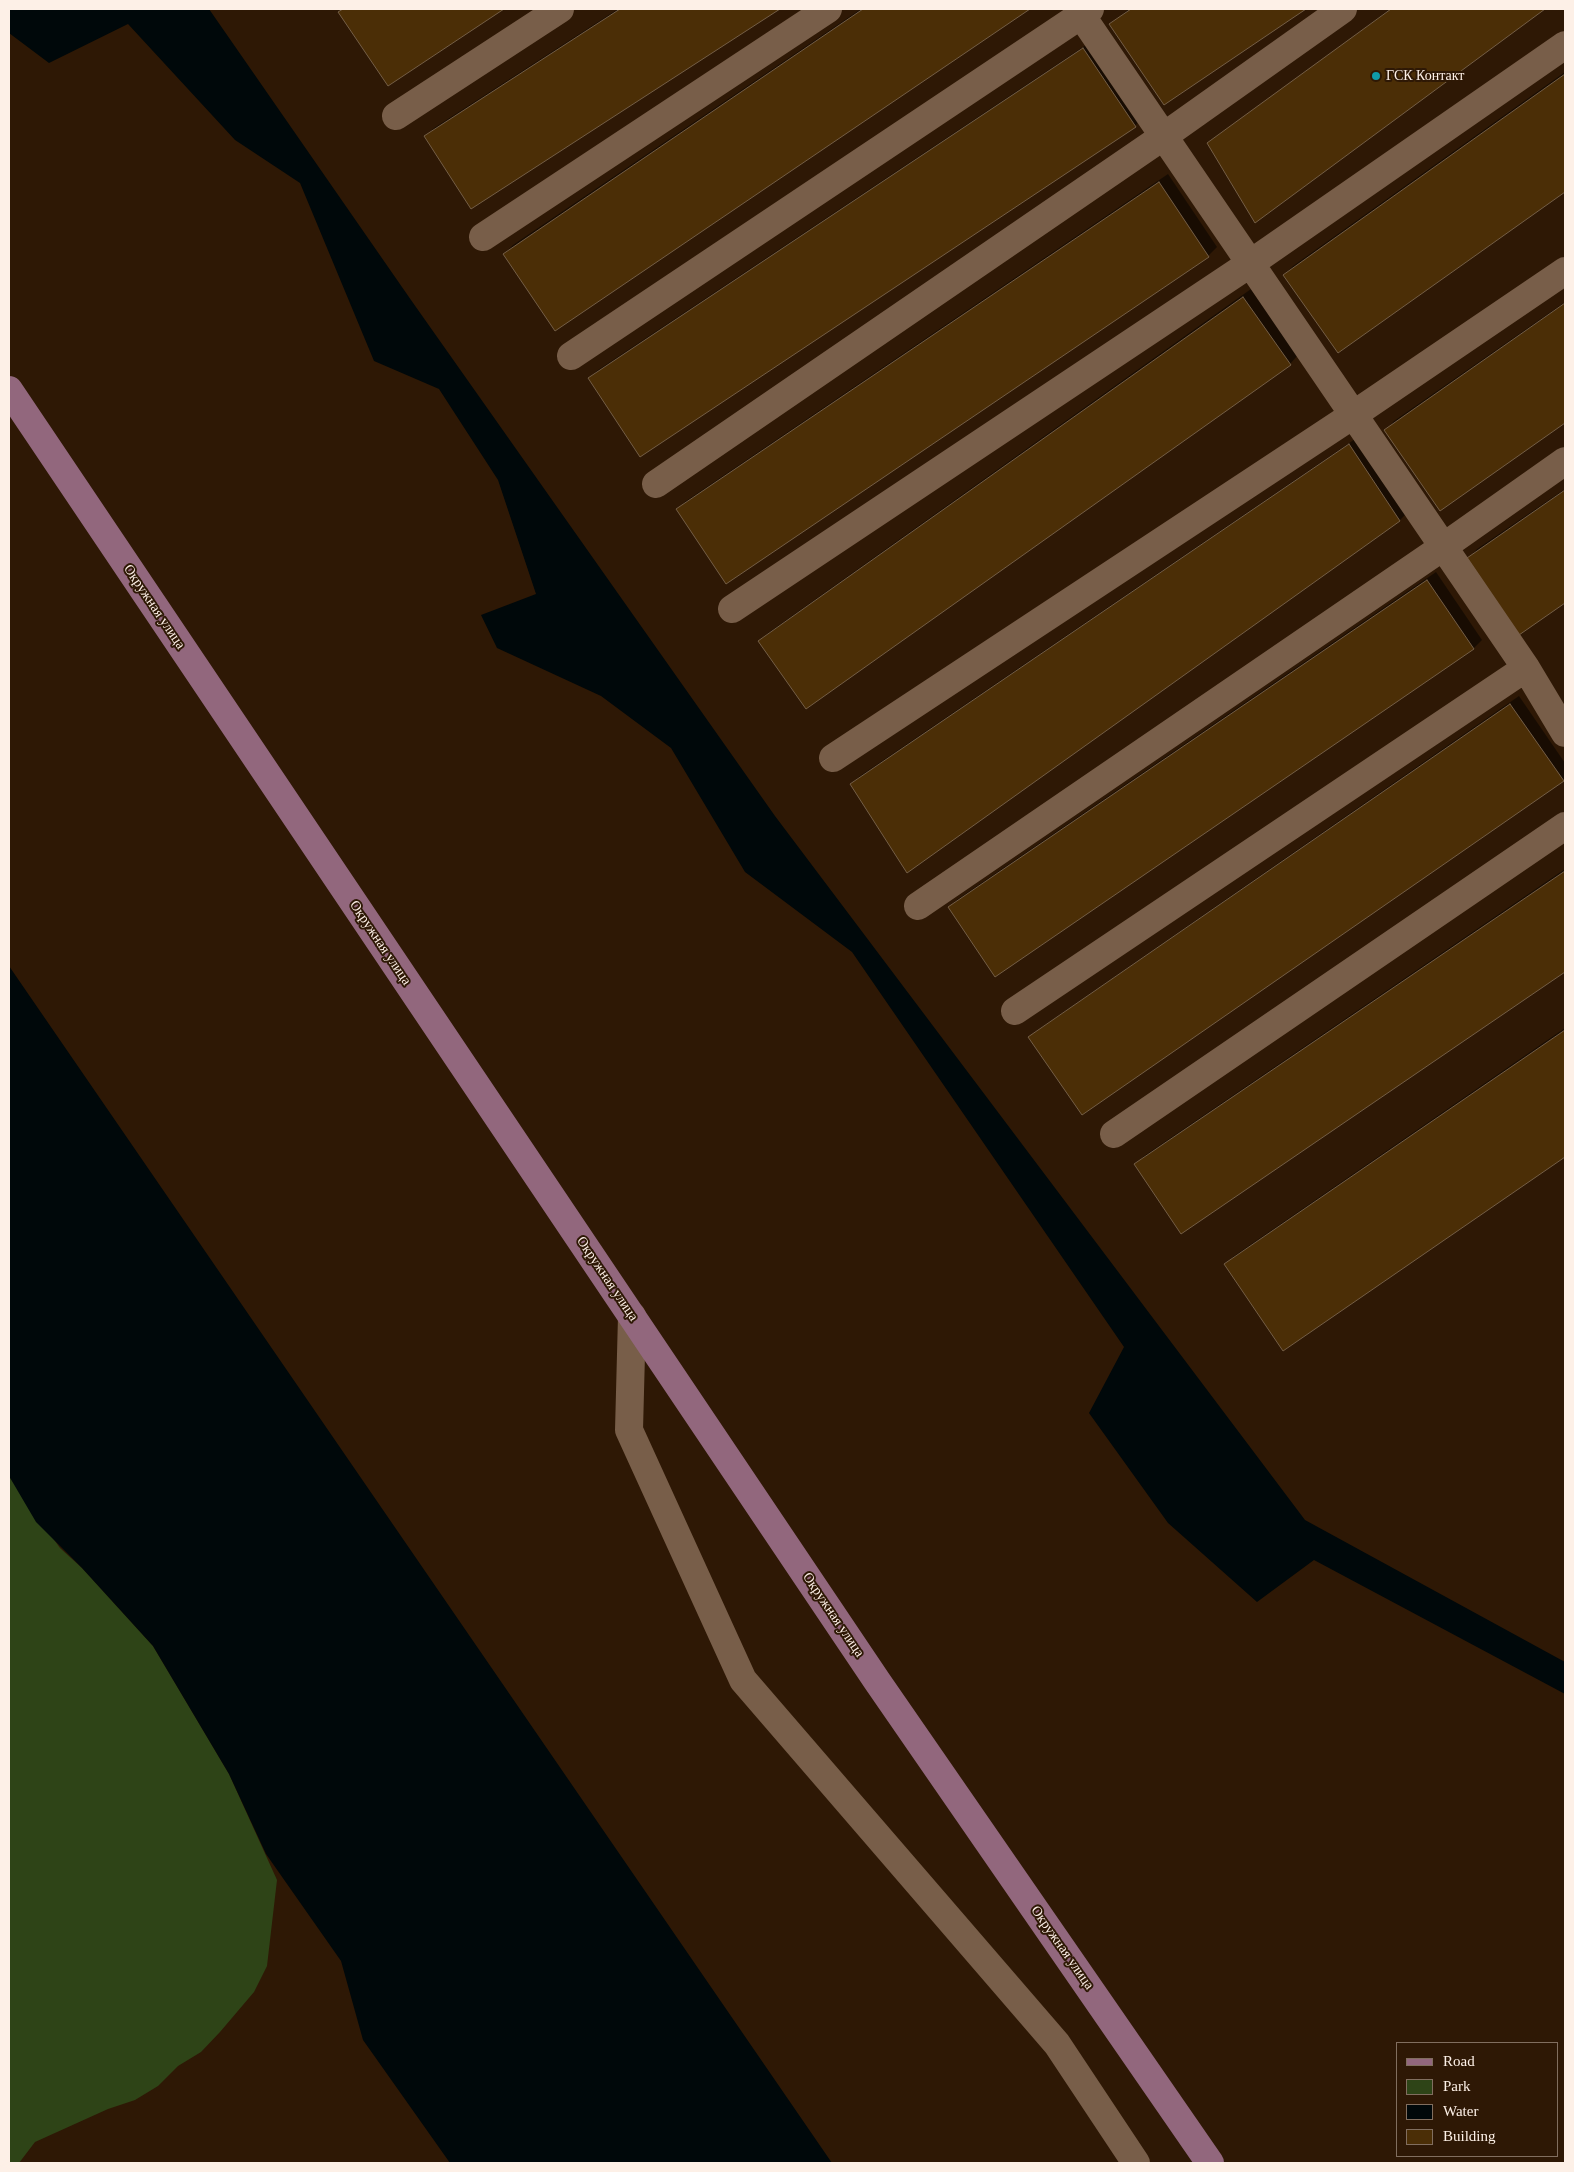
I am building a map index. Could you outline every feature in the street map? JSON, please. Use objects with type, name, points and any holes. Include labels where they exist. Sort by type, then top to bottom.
[{"type":"main road","name":"Окружная улица","points":[[9,390],[877,1681],[1210,2163]]},
{"type":"lane","points":[[396,116],[560,9]]},
{"type":"lane","points":[[483,237],[828,9]]},
{"type":"lane","points":[[656,484],[1164,136],[1342,9]]},
{"type":"lane","points":[[571,356],[1083,11],[1164,136],[1526,668],[1565,733]]},
{"type":"lane","points":[[732,609],[1251,263],[1565,45]]},
{"type":"lane","points":[[833,758],[1353,415],[1565,271]]},
{"type":"lane","points":[[918,906],[1443,547],[1565,461]]},
{"type":"lane","points":[[1015,1011],[1526,668]]},
{"type":"lane","points":[[1114,1134],[1565,826]]},
{"type":"lane","points":[[632,1316],[629,1430],[743,1680],[1057,2044],[1136,2163]]},
{"type":"green space","points":[[9,1476],[60,1548],[82,1568],[153,1646],[229,1774],[277,1880],[267,1966],[254,1992],[220,2032],[201,2052],[178,2066],[158,2086],[135,2100],[108,2109],[35,2142],[19,2163],[9,2163]]},
{"type":"water","points":[[9,9],[209,9],[411,300],[775,816],[1305,1520],[1565,1662],[1565,1694],[1314,1560],[1257,1602],[1168,1523],[1089,1413],[1124,1347],[852,952],[745,872],[671,748],[601,696],[497,648],[481,615],[536,594],[498,480],[439,389],[374,361],[300,183],[235,140],[128,24],[49,63],[9,33]]},
{"type":"water","points":[[9,966],[832,2163],[450,2163],[363,2040],[341,1961],[266,1854],[229,1774],[153,1646],[82,1568],[36,1522],[9,1476]]},
{"type":"building","points":[[343,9],[504,9],[388,86],[338,12]]},
{"type":"building","points":[[620,9],[780,9],[471,209],[424,136]]},
{"type":"building","points":[[863,9],[1030,9],[555,331],[503,254]]},
{"type":"building","points":[[1131,9],[1306,9],[1164,105],[1109,24]]},
{"type":"building","name":"ГСК Контакт","points":[[1391,9],[1545,9],[1255,223],[1207,143]]},
{"type":"building","points":[[1083,48],[1136,127],[640,457],[588,378]]},
{"type":"building","points":[[1565,74],[1565,192],[1338,353],[1283,275]]},
{"type":"building","points":[[1159,182],[1209,257],[726,584],[676,509]]},
{"type":"building","points":[[1243,297],[1291,365],[806,709],[758,641]]},
{"type":"building","points":[[1565,303],[1565,423],[1440,511],[1384,430]]},
{"type":"building","points":[[1349,444],[1400,521],[907,873],[850,784]]},
{"type":"building","points":[[1565,490],[1565,603],[1519,635],[1467,558]]},
{"type":"building","points":[[1427,580],[1474,649],[995,977],[948,907]]},
{"type":"building","points":[[1510,704],[1564,781],[1082,1115],[1028,1037]]},
{"type":"building","points":[[1565,871],[1565,972],[1181,1234],[1134,1164]]},
{"type":"building","points":[[1565,1030],[1565,1157],[1283,1351],[1224,1264]]},
{"type":"place","name":"ГСК Контакт","points":[[1376,76]]}]
